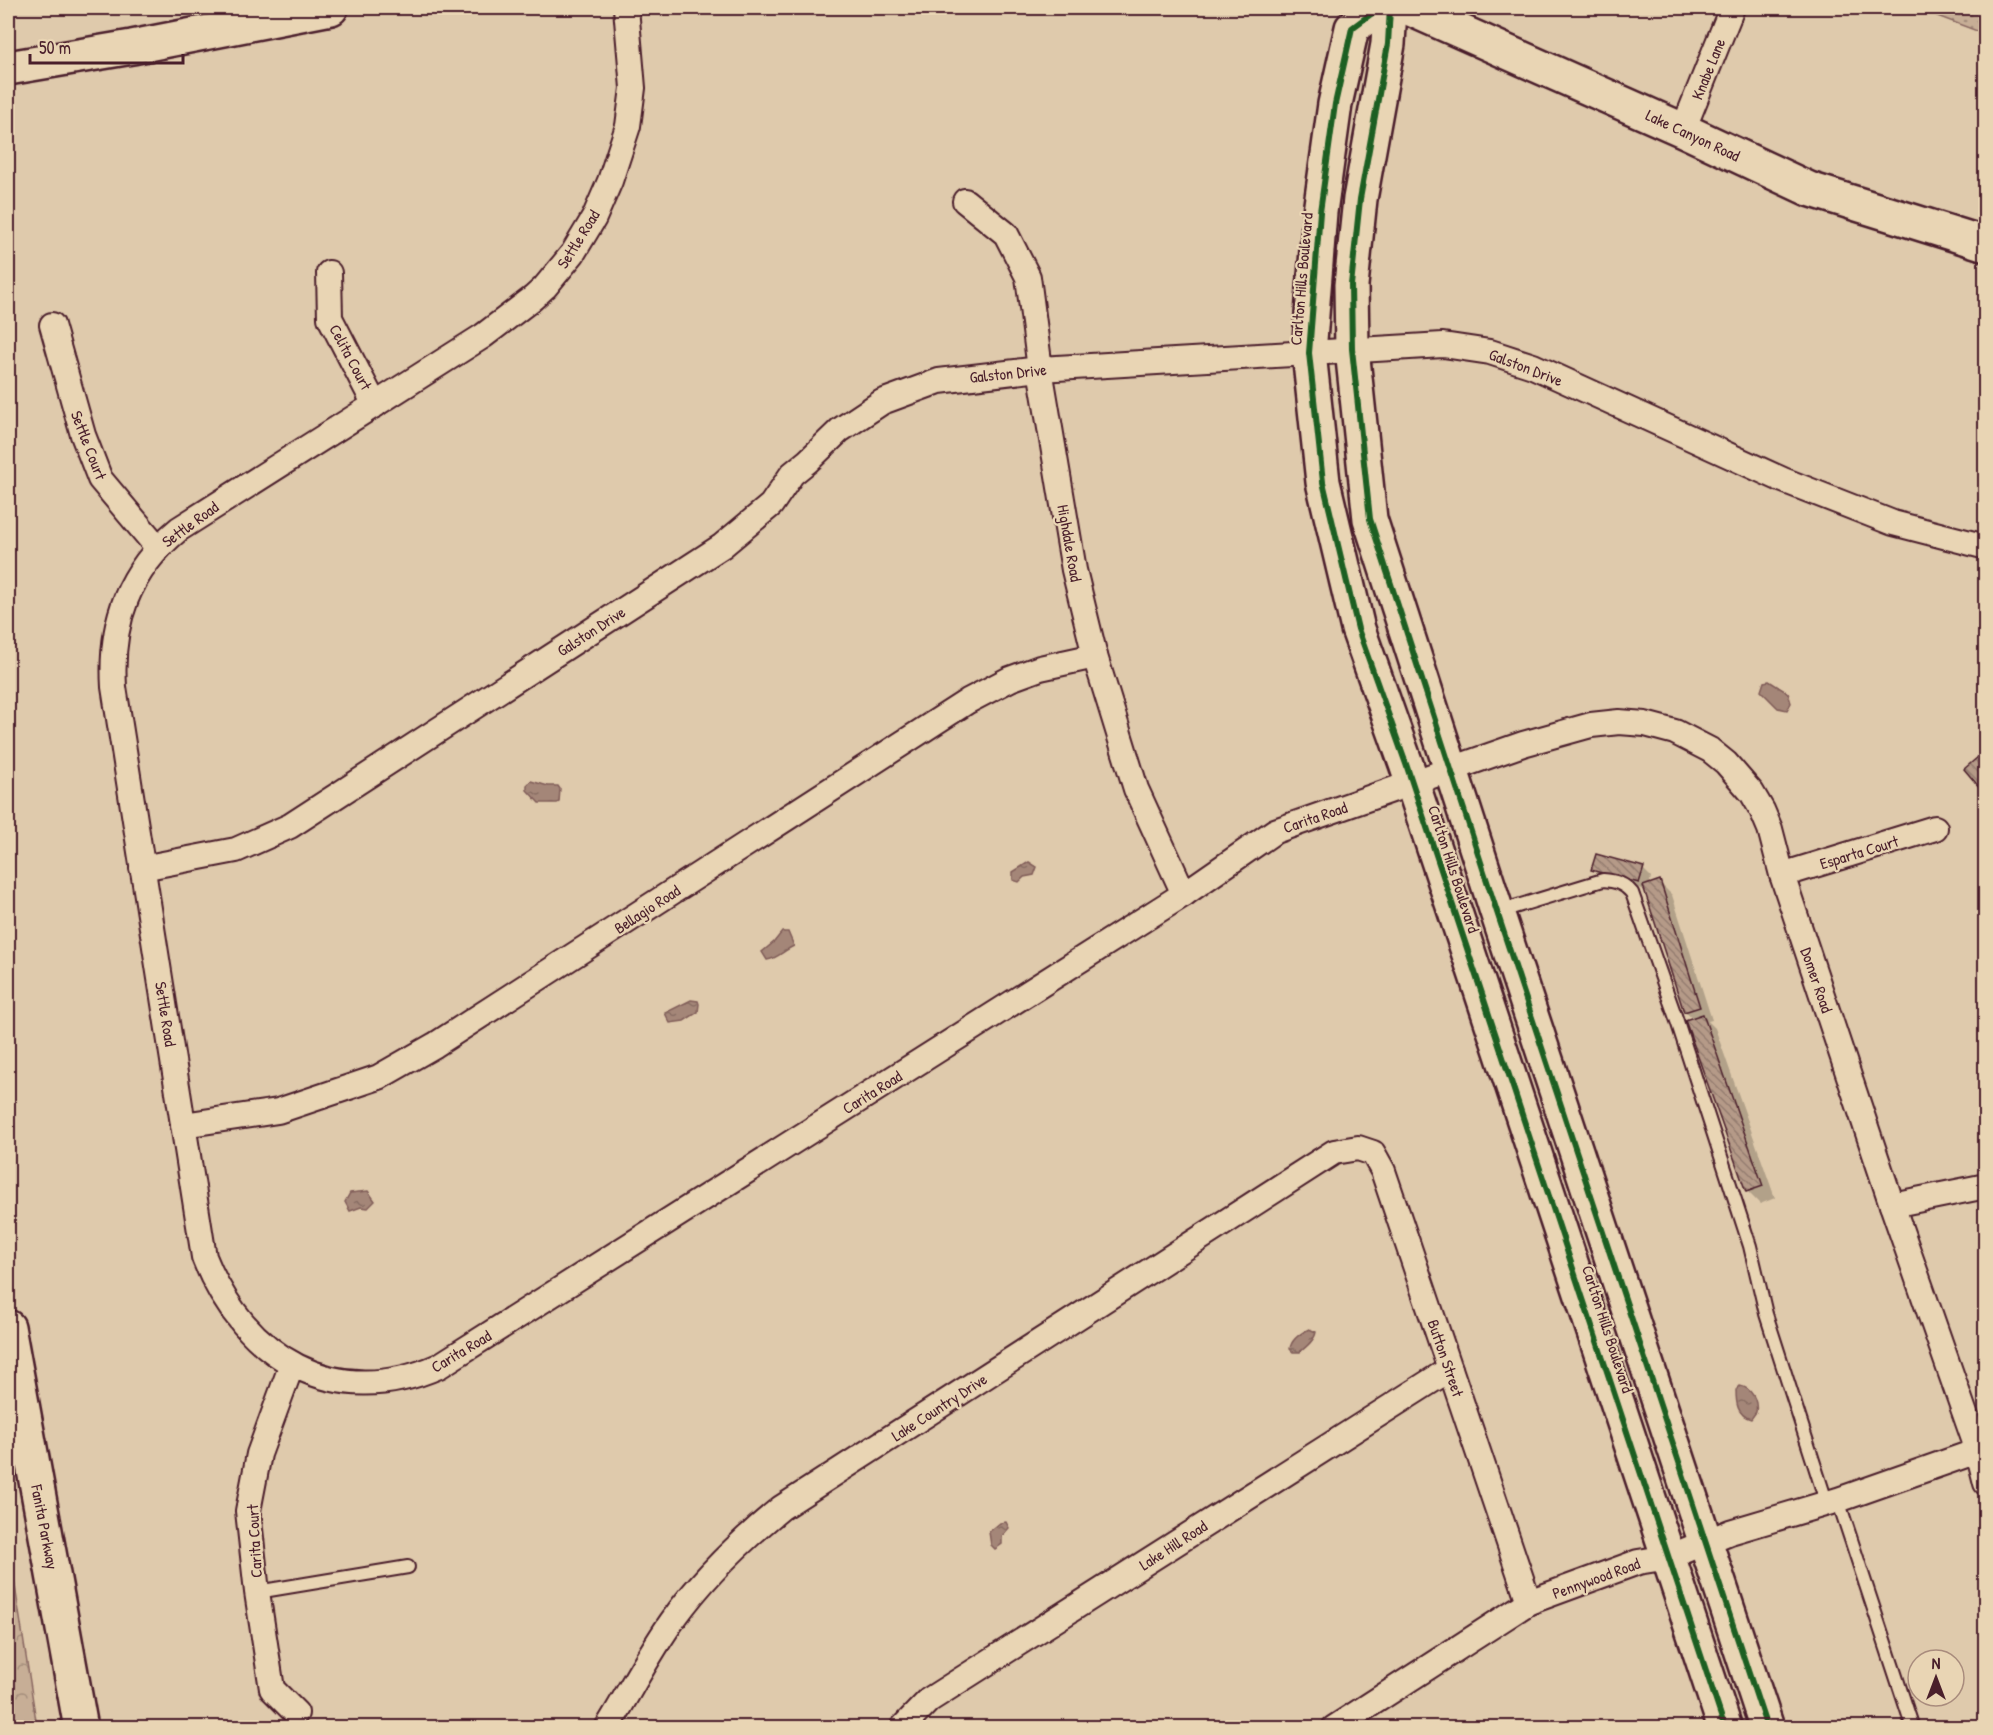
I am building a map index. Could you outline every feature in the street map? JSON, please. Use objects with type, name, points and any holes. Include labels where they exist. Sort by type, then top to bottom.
[{"type":"street","points":[[8,68],[331,8]]},
{"type":"street","name":"Settle Road","points":[[292,1364],[275,1353],[245,1327],[232,1311],[204,1257],[142,868],[113,665],[117,623],[133,583],[158,548],[178,529],[483,336],[533,298],[573,253],[594,218],[610,181],[628,126],[633,88],[626,8]]},
{"type":"street","name":"Carlton Hills Boulevard","points":[[1379,8],[1352,28],[1335,104],[1320,212],[1309,353],[1323,482],[1358,628],[1725,1728]]},
{"type":"street","name":"Carlton Hills Boulevard","points":[[1390,8],[1388,44],[1358,210],[1351,285],[1352,349],[1370,519],[1450,770],[1767,1728]]},
{"type":"street","name":"Lake Canyon Road","points":[[1408,8],[1683,130],[1809,189],[1986,244]]},
{"type":"street","name":"Knabe Lane","points":[[1683,130],[1732,8]]},
{"type":"street","name":"Highdale Road","points":[[965,201],[1006,234],[1028,277],[1040,369],[1074,570],[1095,656],[1136,789],[1184,894]]},
{"type":"street","name":"Celita Court","points":[[329,273],[330,318],[375,405]]},
{"type":"street","name":"Settle Court","points":[[52,325],[82,435],[100,479],[158,548]]},
{"type":"street","name":"Galston Drive","points":[[142,868],[236,850],[290,826],[722,546],[771,505],[792,474],[840,430],[882,402],[939,381],[1040,369],[1352,349],[1443,345],[1470,348],[1511,358],[1791,484],[1893,523],[1986,547]]},
{"type":"street","name":"Bellagio Road","points":[[183,1125],[278,1111],[379,1077],[445,1039],[968,701],[1011,679],[1040,668],[1095,656]]},
{"type":"street","name":"Domer Road","points":[[1450,770],[1523,744],[1591,725],[1619,722],[1645,724],[1675,732],[1710,750],[1740,777],[1752,793],[1770,829],[1782,875],[1892,1205],[1982,1449],[1986,1484]]},
{"type":"street","name":"Carita Road","points":[[292,1364],[322,1377],[359,1383],[403,1380],[439,1366],[1184,894],[1275,831],[1450,770]]},
{"type":"street","name":"Esparta Court","points":[[1782,875],[1935,828]]},
{"type":"street","name":"Button Street","points":[[1334,1152],[1358,1148],[1373,1154],[1383,1171],[1530,1602]]},
{"type":"street","name":"Lake Country Drive","points":[[608,1728],[673,1619],[690,1596],[708,1574],[745,1538],[781,1508],[1334,1152]]},
{"type":"street","points":[[1892,1205],[1986,1186]]},
{"type":"street","name":"Fanita Parkway","points":[[8,1327],[81,1728]]},
{"type":"street","name":"Carita Court","points":[[292,1364],[258,1454],[249,1511],[257,1592],[272,1689],[296,1713]]},
{"type":"street","name":"Lake Hill Road","points":[[902,1728],[929,1700],[1450,1369]]},
{"type":"street","name":"Pennywood Road","points":[[1334,1728],[1530,1602],[1638,1562],[1669,1557],[1730,1532],[1833,1502],[1982,1449]]},
{"type":"lane","points":[[1497,912],[1603,880],[1619,883],[1632,893],[1677,1021],[1750,1246],[1766,1314],[1913,1728]]},
{"type":"lane","points":[[257,1592],[408,1567]]},
{"type":"green space","points":[[1916,8],[1985,8],[1985,34]]},
{"type":"green space","points":[[8,1541],[37,1727],[8,1727]]},
{"type":"water","points":[[1769,681],[1788,693],[1791,703],[1787,710],[1778,708],[1761,691],[1764,682]]},
{"type":"water","points":[[531,781],[548,786],[558,786],[560,789],[559,802],[539,803],[527,790],[527,785]]},
{"type":"water","points":[[1029,862],[1037,867],[1034,875],[1024,877],[1019,882],[1013,880],[1013,872]]},
{"type":"water","points":[[782,932],[788,932],[794,946],[767,960],[762,952]]},
{"type":"water","points":[[691,1000],[698,1001],[698,1012],[684,1021],[670,1023],[665,1013]]},
{"type":"water","points":[[368,1191],[375,1201],[368,1208],[361,1207],[350,1211],[345,1202],[350,1193]]},
{"type":"water","points":[[1309,1329],[1316,1332],[1312,1341],[1300,1352],[1293,1352],[1290,1349],[1294,1339]]},
{"type":"water","points":[[1740,1386],[1748,1389],[1755,1399],[1756,1412],[1751,1419],[1743,1415],[1738,1408],[1736,1390]]},
{"type":"water","points":[[1006,1522],[1009,1528],[1002,1536],[1002,1544],[995,1549],[991,1545],[989,1532],[1000,1523]]},
{"type":"building","points":[[1984,752],[1986,753],[1986,795],[1964,769]]},
{"type":"building","points":[[1596,854],[1644,867],[1639,883],[1591,870]]},
{"type":"building","points":[[1660,880],[1700,1007],[1684,1012],[1643,886]]},
{"type":"building","points":[[1703,1014],[1763,1186],[1746,1192],[1685,1020]]},
{"type":"cycle path","points":[[1379,8],[1352,28],[1335,104],[1320,212],[1309,353],[1323,482],[1358,629],[1406,764],[1725,1728]]},
{"type":"cycle path","points":[[1390,8],[1388,44],[1360,199],[1351,285],[1352,349],[1370,519],[1497,912],[1767,1728]]}]
